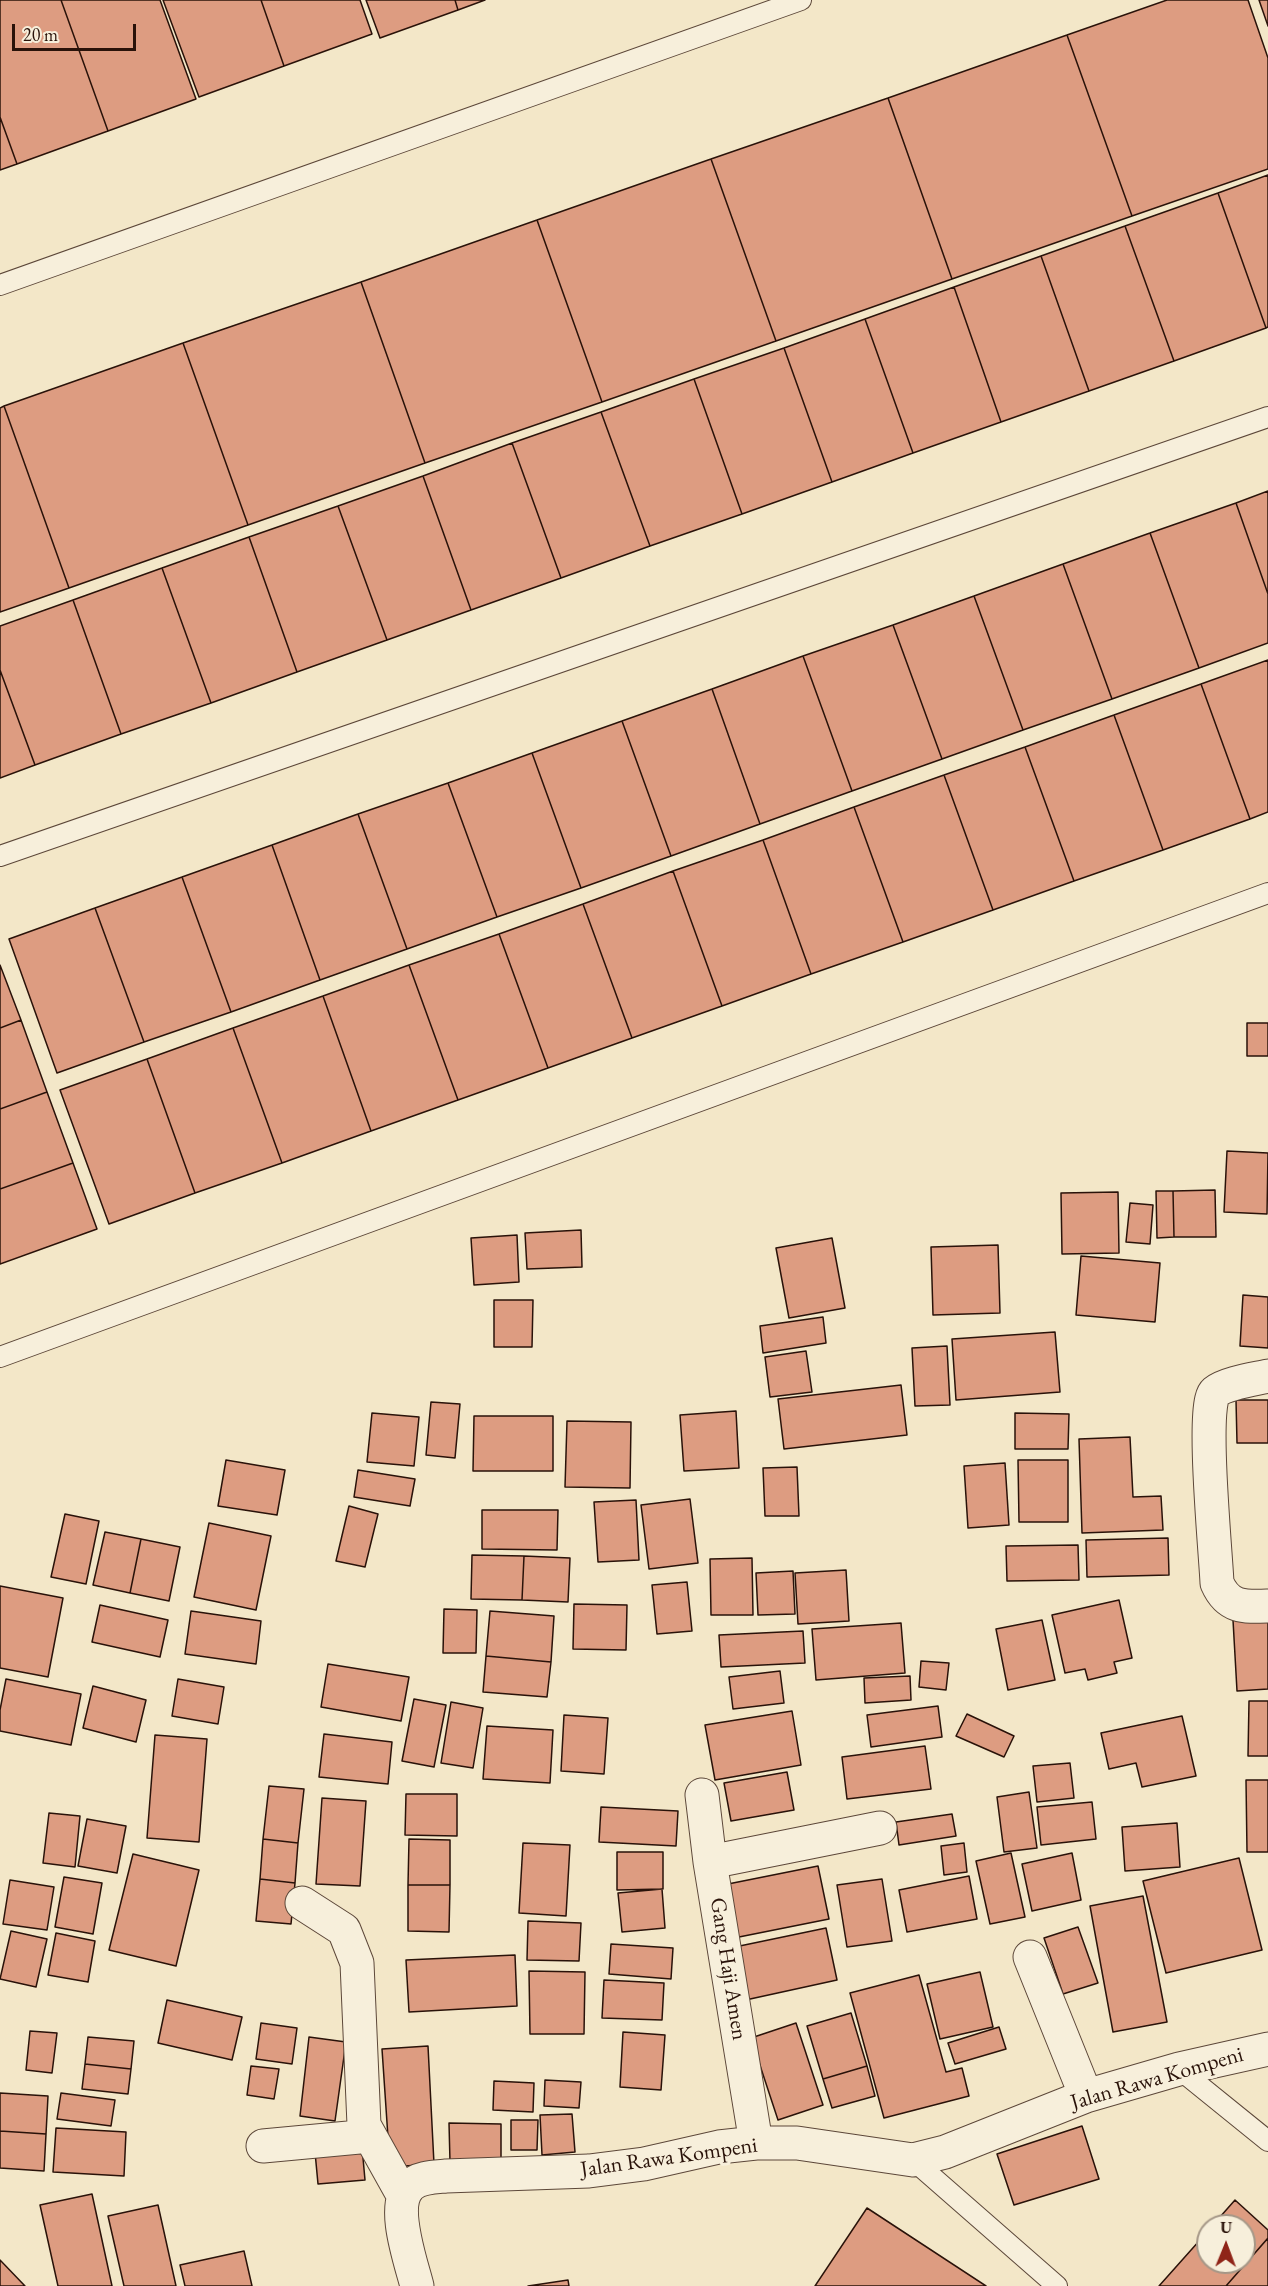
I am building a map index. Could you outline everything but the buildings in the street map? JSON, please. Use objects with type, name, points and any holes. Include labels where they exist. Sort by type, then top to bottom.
[{"type":"street","points":[[1268,1376],[1215,1392],[1210,1402],[1209,1450],[1217,1583],[1221,1593],[1236,1605],[1268,1606]]},
{"type":"street","name":"Gang Haji Amen","points":[[702,1795],[710,1862],[756,2143]]},
{"type":"street","points":[[710,1862],[880,1828]]},
{"type":"street","points":[[302,1903],[344,1930],[357,1963],[364,2125],[403,2195],[402,2220],[417,2286]]},
{"type":"street","points":[[1030,1957],[1086,2096]]},
{"type":"street","name":"Jalan Rawa Kompeni","points":[[403,2195],[411,2184],[435,2177],[589,2171],[644,2164],[719,2147],[756,2143],[797,2143],[913,2160],[945,2152],[1086,2096],[1179,2069],[1268,2049]]},
{"type":"street","points":[[263,2146],[370,2136]]},
{"type":"lane","points":[[0,285],[801,0]]},
{"type":"lane","points":[[0,856],[1268,417]]},
{"type":"lane","points":[[0,1357],[1268,893]]},
{"type":"lane","points":[[1179,2069],[1268,2141]]},
{"type":"lane","points":[[913,2160],[1057,2286]]}]
